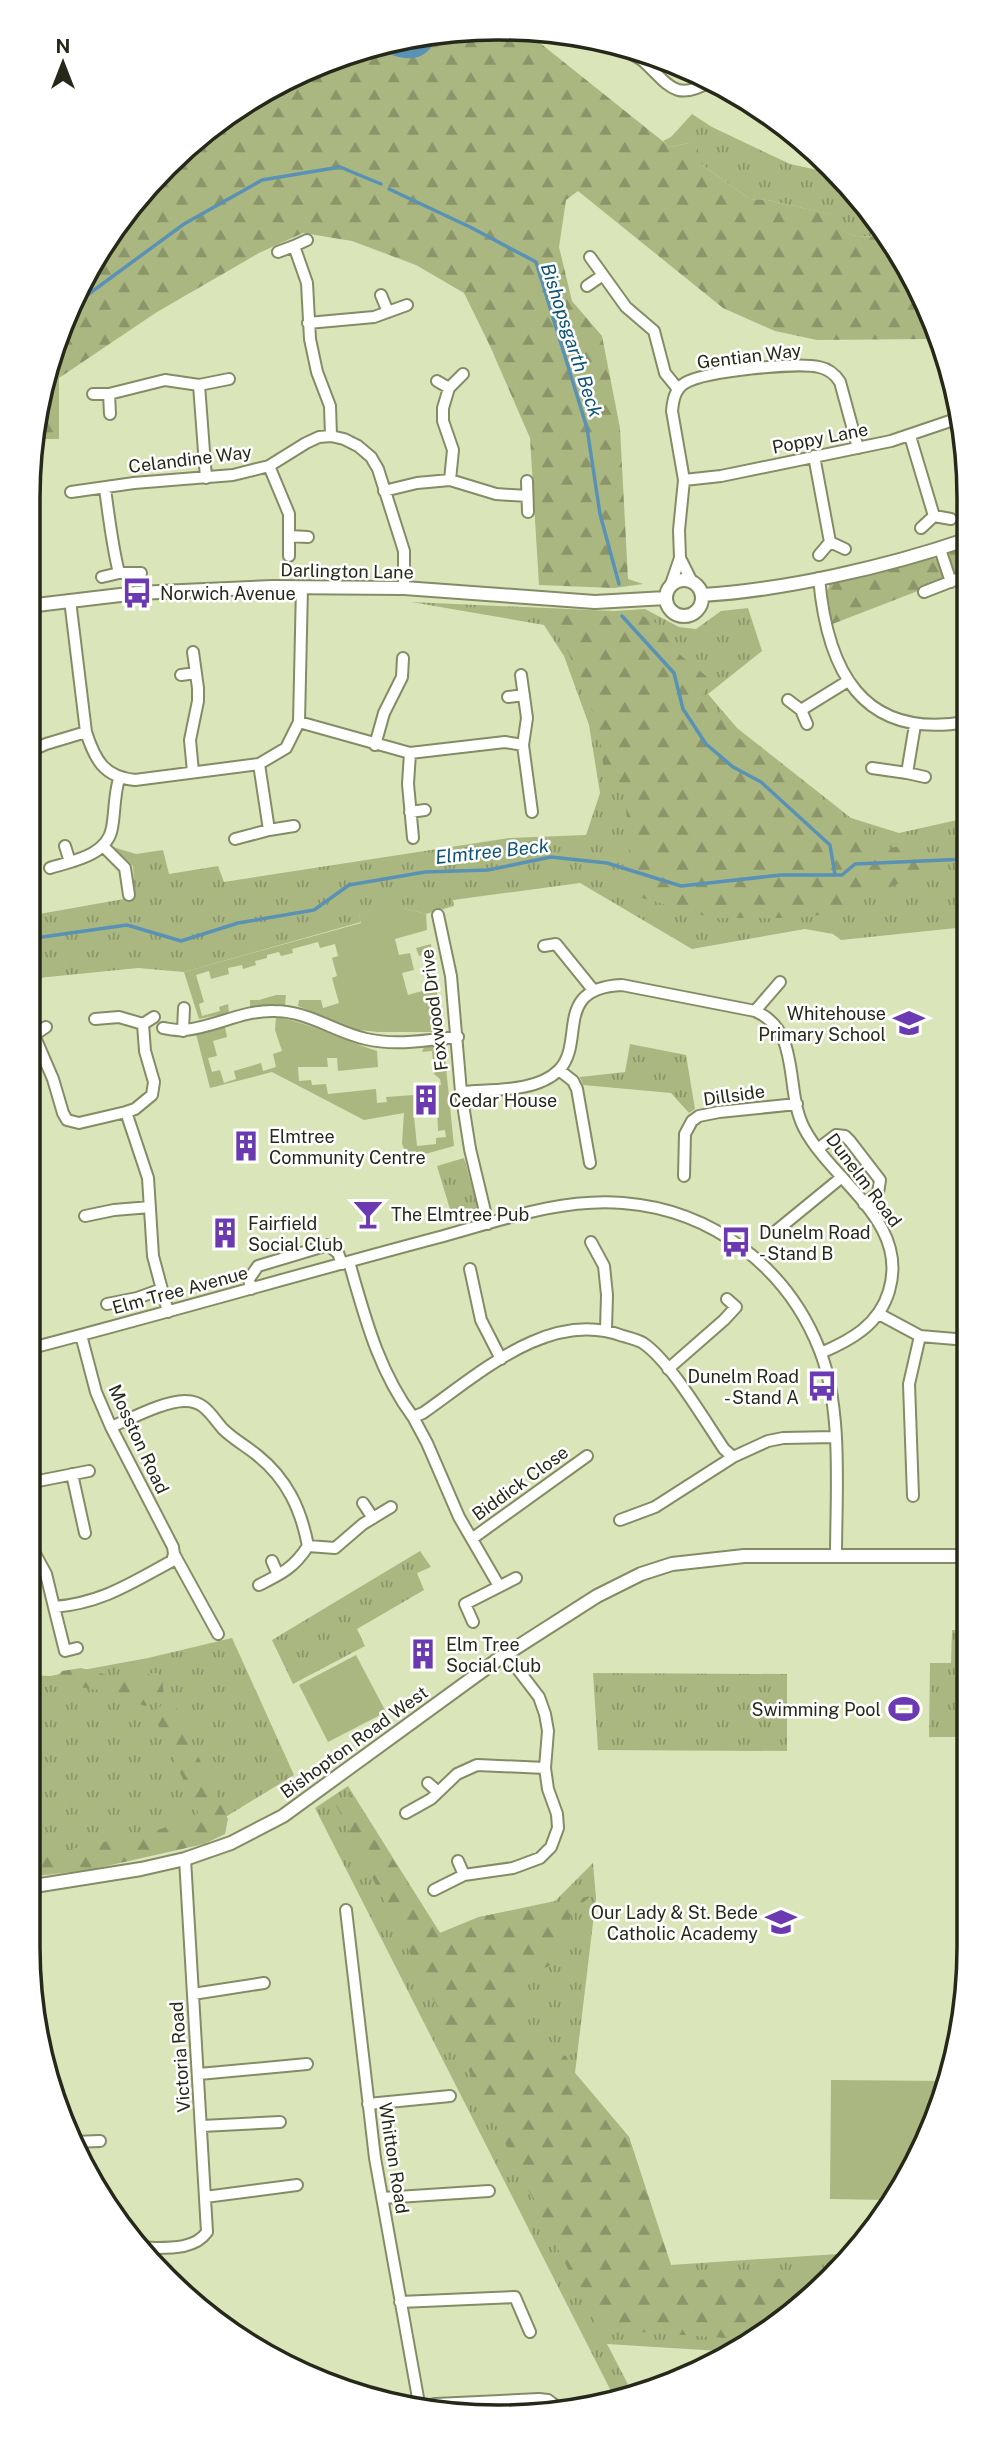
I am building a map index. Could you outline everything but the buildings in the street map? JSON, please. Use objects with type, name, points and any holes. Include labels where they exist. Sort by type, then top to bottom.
[{"type":"street","points":[[647,65],[670,87],[683,92],[700,88]]},
{"type":"street","points":[[278,252],[307,240]]},
{"type":"street","points":[[294,246],[307,283],[308,323],[313,355],[330,406],[331,436],[358,446],[371,457],[378,469],[404,551],[404,589]]},
{"type":"street","points":[[590,257],[626,307],[654,331],[663,366],[678,389]]},
{"type":"street","points":[[587,286],[603,275]]},
{"type":"street","points":[[381,295],[388,312]]},
{"type":"street","points":[[308,323],[374,317],[407,305]]},
{"type":"street","name":"Gentian Way","points":[[680,558],[679,530],[684,480],[672,411],[678,389],[696,379],[722,373],[808,365],[822,368],[835,374],[840,382],[858,448]]},
{"type":"street","points":[[450,480],[453,450],[443,421],[443,408],[449,388],[463,374]]},
{"type":"street","points":[[93,394],[109,394],[165,380],[200,385],[229,379]]},
{"type":"street","points":[[437,381],[449,388]]},
{"type":"street","points":[[200,385],[206,478]]},
{"type":"street","points":[[109,394],[110,414]]},
{"type":"street","name":"Poppy Lane","points":[[684,480],[721,476],[858,448],[910,436],[950,421]]},
{"type":"street","name":"Celandine Way","points":[[71,492],[134,483],[233,475],[270,466],[306,443],[331,436]]},
{"type":"street","points":[[910,436],[934,516]]},
{"type":"street","points":[[814,456],[830,542],[820,555]]},
{"type":"street","points":[[270,466],[289,514],[289,556]]},
{"type":"street","points":[[384,491],[417,483],[450,480],[496,494],[527,496]]},
{"type":"street","points":[[527,481],[528,512]]},
{"type":"street","points":[[105,489],[112,546],[119,573]]},
{"type":"street","points":[[934,516],[951,519]]},
{"type":"street","points":[[921,528],[934,516]]},
{"type":"street","points":[[289,536],[308,537]]},
{"type":"street","points":[[830,542],[845,549]]},
{"type":"street","points":[[702,595],[729,594],[819,578],[957,544]]},
{"type":"street","points":[[940,549],[951,582]]},
{"type":"street","points":[[680,558],[702,595],[699,608],[687,616],[671,611],[668,592],[680,558]]},
{"type":"street","points":[[102,577],[119,573],[141,573]]},
{"type":"street","points":[[819,578],[822,610],[831,649],[849,681],[870,705],[886,715],[915,725],[957,724]]},
{"type":"street","points":[[924,592],[957,579]]},
{"type":"street","points":[[668,592],[678,581],[692,582]]},
{"type":"street","points":[[70,600],[86,732],[92,752],[103,767],[119,779],[135,780],[259,764],[286,748],[299,722],[302,587]]},
{"type":"street","name":"Darlington Lane","points":[[40,604],[186,590],[302,587],[404,589],[596,602],[668,592]]},
{"type":"street","points":[[193,652],[198,701],[190,740],[193,772]]},
{"type":"street","points":[[375,745],[384,713],[402,677],[403,658]]},
{"type":"street","points":[[181,675],[197,673]]},
{"type":"street","points":[[521,675],[527,718],[523,745],[532,812]]},
{"type":"street","points":[[402,677],[414,680]]},
{"type":"street","points":[[801,710],[849,681]]},
{"type":"street","points":[[508,697],[524,695]]},
{"type":"street","points":[[788,700],[801,710],[807,724]]},
{"type":"street","points":[[299,722],[410,753],[505,742],[523,745]]},
{"type":"street","points":[[907,773],[915,725]]},
{"type":"street","points":[[40,747],[86,732]]},
{"type":"street","points":[[410,753],[408,784],[414,838]]},
{"type":"street","points":[[259,764],[269,830]]},
{"type":"street","points":[[872,768],[925,777]]},
{"type":"street","points":[[50,868],[90,855],[103,846],[111,832],[119,779]]},
{"type":"street","points":[[517,796],[530,794]]},
{"type":"street","points":[[410,812],[425,810]]},
{"type":"street","points":[[235,839],[294,826]]},
{"type":"street","points":[[65,846],[70,862]]},
{"type":"street","points":[[103,846],[125,868],[129,895]]},
{"type":"street","name":"Foxwood Drive","points":[[439,915],[451,976],[461,1092],[470,1149],[488,1224]]},
{"type":"street","points":[[461,1092],[536,1083],[559,1070],[568,1049],[575,1013],[594,991],[550,945],[565,935]]},
{"type":"street","points":[[755,1011],[780,982]]},
{"type":"street","name":"Dunelm Road","points":[[594,991],[622,985],[755,1011],[771,1020],[782,1034],[803,1126],[883,1228],[890,1243],[893,1262],[892,1282],[887,1300],[879,1314],[856,1337],[821,1353]]},
{"type":"street","points":[[183,1031],[184,1008]]},
{"type":"street","points":[[163,1028],[183,1031],[239,1016],[289,1011],[370,1040],[416,1041],[458,1037]]},
{"type":"street","points":[[40,1052],[54,1079],[67,1120],[79,1123],[135,1109],[152,1095],[153,1082],[145,1051],[148,1021],[120,1017],[95,1019]]},
{"type":"street","points":[[40,1030],[46,1027]]},
{"type":"street","points":[[559,1070],[573,1081],[577,1089],[590,1163]]},
{"type":"street","name":"Dillside","points":[[684,1176],[685,1134],[692,1121],[699,1116],[797,1104]]},
{"type":"street","points":[[126,1112],[148,1178],[153,1256],[168,1312]]},
{"type":"street","points":[[818,1148],[836,1135],[845,1136],[850,1141],[880,1180],[878,1193],[864,1204]]},
{"type":"street","points":[[684,1162],[698,1162]]},
{"type":"street","points":[[776,1231],[842,1177]]},
{"type":"street","name":"Elm Tree Avenue","points":[[40,1346],[546,1209],[622,1203],[681,1215],[736,1242],[757,1258],[794,1301],[821,1353],[830,1386],[835,1437],[836,1556]]},
{"type":"street","points":[[85,1216],[150,1207]]},
{"type":"street","points":[[103,1212],[106,1225]]},
{"type":"street","points":[[787,1222],[796,1232]]},
{"type":"street","points":[[591,1242],[604,1266],[606,1329]]},
{"type":"street","points":[[251,1289],[249,1279],[258,1266],[328,1245],[345,1263]]},
{"type":"street","name":"Biddick Close","points":[[345,1263],[380,1362],[427,1443],[459,1517],[499,1586]]},
{"type":"street","points":[[470,1269],[481,1320],[501,1359]]},
{"type":"street","points":[[107,1304],[137,1298],[162,1289]]},
{"type":"street","points":[[668,1369],[736,1307],[727,1299]]},
{"type":"street","points":[[879,1314],[920,1336],[957,1339]]},
{"type":"street","points":[[412,1417],[423,1413],[501,1359],[530,1343],[559,1333],[606,1329],[643,1343],[668,1369],[724,1449],[733,1457]]},
{"type":"street","name":"Mosston Road","points":[[81,1335],[96,1392],[111,1427],[173,1558],[218,1634]]},
{"type":"street","points":[[913,1496],[909,1384],[920,1336]]},
{"type":"street","points":[[111,1427],[184,1400],[198,1402],[223,1428],[276,1473],[292,1496],[303,1519],[308,1546],[299,1561],[259,1585]]},
{"type":"street","points":[[620,1520],[655,1507],[733,1457],[768,1441],[835,1437]]},
{"type":"street","name":"Biddick Close","points":[[473,1538],[587,1456]]},
{"type":"street","points":[[40,1481],[89,1471]]},
{"type":"street","points":[[72,1474],[85,1533]]},
{"type":"street","points":[[363,1503],[373,1518]]},
{"type":"street","points":[[308,1546],[335,1548],[391,1507]]},
{"type":"street","name":"Bishopton Road West","points":[[40,1885],[185,1859],[231,1843],[283,1816],[506,1654],[597,1596],[641,1574],[671,1564],[744,1556],[957,1556]]},
{"type":"street","points":[[54,1607],[96,1601],[173,1558]]},
{"type":"street","points":[[272,1561],[278,1575]]},
{"type":"street","points":[[40,1564],[46,1574],[65,1651],[77,1648]]},
{"type":"street","points":[[473,1622],[465,1604],[516,1578]]},
{"type":"street","points":[[434,1890],[464,1875],[527,1865],[540,1858],[551,1847],[558,1828],[557,1814],[548,1789],[545,1768],[548,1731],[539,1698],[506,1654]]},
{"type":"street","points":[[406,1814],[438,1793],[457,1774],[477,1765],[545,1768]]},
{"type":"street","points":[[428,1783],[438,1793]]},
{"type":"street","name":"Victoria Road","points":[[153,2247],[193,2245],[208,2232],[185,1859]]},
{"type":"street","points":[[458,1861],[464,1875]]},
{"type":"street","name":"Whitton Road","points":[[346,1910],[368,2104],[418,2398]]},
{"type":"street","points":[[193,1994],[264,1983]]},
{"type":"street","points":[[199,2074],[307,2064]]},
{"type":"street","points":[[368,2104],[450,2096]]},
{"type":"street","points":[[202,2126],[280,2122]]},
{"type":"street","points":[[84,2142],[100,2141]]},
{"type":"street","points":[[205,2197],[297,2185]]},
{"type":"street","points":[[382,2198],[489,2191]]},
{"type":"street","points":[[400,2302],[514,2297],[530,2332]]},
{"type":"street","points":[[472,2404],[539,2399],[550,2402]]},
{"type":"green space","points":[[498,40],[539,42],[670,147],[689,143],[697,145],[702,165],[750,199],[768,200],[834,215],[847,233],[874,236],[895,269],[928,339],[817,340],[775,331],[723,308],[578,191],[566,200],[559,247],[572,301],[602,336],[620,428],[628,579],[643,584],[614,588],[539,585],[530,438],[464,293],[416,265],[352,241],[303,233],[259,253],[157,312],[59,378],[59,439],[44,439],[56,380],[75,323],[117,244],[174,174],[244,117],[296,88],[323,75],[380,56],[439,44]]},
{"type":"green space","points":[[692,114],[712,127],[790,164],[819,170],[874,236],[847,233],[833,215],[768,200],[750,199],[702,165],[699,151],[689,143],[670,147],[663,141],[671,137]]},
{"type":"green space","points":[[957,550],[957,575],[952,573],[948,556]]},
{"type":"green space","points":[[932,557],[938,560],[943,574],[941,582],[830,625],[826,593],[830,584]]},
{"type":"green space","points":[[411,602],[614,611],[645,609],[679,627],[696,629],[721,611],[748,608],[762,651],[708,694],[737,728],[851,818],[899,833],[957,820],[957,928],[841,940],[833,934],[805,929],[692,949],[580,883],[453,900],[454,906],[426,914],[404,908],[359,916],[361,922],[184,972],[138,968],[40,978],[40,914],[135,897],[133,866],[113,847],[136,854],[163,850],[169,874],[218,866],[224,882],[509,838],[586,835],[600,793],[589,725],[564,656],[544,625]]},
{"type":"green space","points":[[546,615],[643,616],[674,633],[673,649],[712,681],[702,694],[731,731],[851,829],[889,848],[927,843],[925,872],[840,912],[797,918],[713,918],[632,895],[625,792],[605,780],[599,731],[577,667]]},
{"type":"green space","points":[[387,906],[426,914],[427,930],[395,939],[399,955],[410,953],[414,970],[402,973],[408,995],[436,987],[427,954],[419,956],[416,948],[431,944],[441,1024],[436,1032],[359,1030],[298,1006],[299,1000],[321,1000],[323,1008],[339,1003],[332,978],[337,976],[332,958],[338,956],[335,944],[320,948],[318,942],[292,949],[293,953],[267,955],[267,958],[255,961],[256,965],[243,969],[242,965],[228,968],[229,974],[211,979],[209,971],[196,975],[204,1002],[199,1004],[202,1016],[220,1011],[219,1007],[228,1004],[229,1013],[199,1019],[184,972],[361,923],[359,916]]},
{"type":"green space","points":[[286,995],[285,1005],[250,1008],[250,1000]]},
{"type":"green space","points":[[276,1017],[314,1027],[377,1051],[378,1067],[338,1071],[337,1058],[327,1058],[328,1067],[298,1067],[299,1081],[311,1080],[312,1085],[326,1084],[328,1094],[376,1089],[377,1103],[387,1102],[386,1097],[414,1095],[417,1146],[436,1144],[436,1138],[446,1137],[445,1130],[438,1131],[436,1086],[441,1085],[440,1079],[434,1074],[432,1051],[422,1052],[427,1040],[443,1038],[454,1146],[407,1159],[402,1143],[404,1113],[364,1120],[272,1072],[210,1088],[196,1034],[225,1027],[227,1037],[213,1041],[217,1056],[208,1058],[212,1072],[220,1070],[224,1083],[236,1079],[234,1071],[261,1063],[263,1071],[276,1067],[273,1054],[282,1051],[275,1030]]},
{"type":"green space","points":[[630,1044],[686,1055],[695,1109],[689,1113],[671,1093],[583,1085],[580,1077],[625,1072]]},
{"type":"green space","points":[[464,1158],[478,1208],[452,1216],[437,1166]]},
{"type":"green space","points":[[420,1551],[431,1567],[417,1573],[424,1590],[357,1629],[365,1646],[293,1684],[272,1640]]},
{"type":"green space","points":[[952,1630],[957,1630],[957,1737],[929,1737],[930,1663],[951,1663]]},
{"type":"green space","points":[[232,1638],[294,1775],[206,1829],[40,1862],[40,1676],[148,1658]]},
{"type":"green space","points":[[356,1655],[386,1712],[328,1742],[299,1685]]},
{"type":"green space","points":[[81,1668],[129,1681],[158,1673],[162,1677],[164,1697],[145,1706],[99,1690],[60,1684],[56,1677],[62,1671]]},
{"type":"green space","points":[[593,1673],[787,1674],[787,1751],[598,1750]]},
{"type":"green space","points":[[166,1702],[172,1702],[176,1707],[228,1819],[225,1834],[204,1844],[89,1870],[40,1876],[40,1855],[147,1833],[196,1818],[198,1812],[156,1720],[155,1710]]},
{"type":"green space","points":[[348,1786],[440,1933],[479,1917],[555,1901],[593,1863],[596,1898],[575,2073],[629,2137],[670,2265],[838,2254],[823,2271],[777,2310],[753,2328],[713,2351],[607,2344],[629,2385],[611,2391],[315,1808]]},
{"type":"green space","points":[[351,1794],[440,1933],[479,1917],[591,1896],[570,1913],[570,1938],[552,1965],[519,1978],[520,2013],[529,2048],[566,2056],[575,2073],[629,2137],[676,2280],[815,2278],[777,2310],[735,2339],[598,2329],[335,1803]]},
{"type":"green space","points":[[831,2080],[936,2081],[922,2122],[881,2200],[830,2199]]},
{"type":"water","points":[[432,45],[419,57],[388,54]]},
{"type":"waterway","name":"Bishopsgarth Beck","points":[[89,294],[184,224],[262,180],[340,167],[381,184]]},
{"type":"waterway","name":"Bishopsgarth Beck","points":[[389,189],[536,262],[587,428],[600,514],[619,584]]},
{"type":"waterway","name":"Bishopsgarth Beck","points":[[622,616],[674,673],[683,709],[706,744],[733,767],[761,782],[830,845],[835,875]]},
{"type":"waterway","name":"Elmtree Beck","points":[[40,937],[127,925],[181,941],[238,923],[314,910],[349,885],[425,872],[488,870],[551,857],[607,863],[681,886],[781,875],[842,875],[855,864],[957,859]]},
{"type":"place","name":"Norwich Avenue","points":[[137,593]]},
{"type":"place","name":"Whitehouse Primary School","points":[[909,1023]]},
{"type":"place","name":"Cedar House","points":[[426,1100]]},
{"type":"place","name":"Elmtree Community Centre","points":[[246,1146]]},
{"type":"place","name":"The Elmtree Pub","points":[[368,1214]]},
{"type":"place","name":"Fairfield Social Club","points":[[225,1233]]},
{"type":"place","name":"Dunelm Road - Stand B","points":[[736,1242]]},
{"type":"place","name":"Dunelm Road - Stand A","points":[[822,1386]]},
{"type":"place","name":"Elm Tree Social Club","points":[[423,1654]]},
{"type":"place","name":"Swimming Pool","points":[[904,1709]]},
{"type":"place","name":"Our Lady & St. Bede Catholic Academy","points":[[781,1922]]}]
